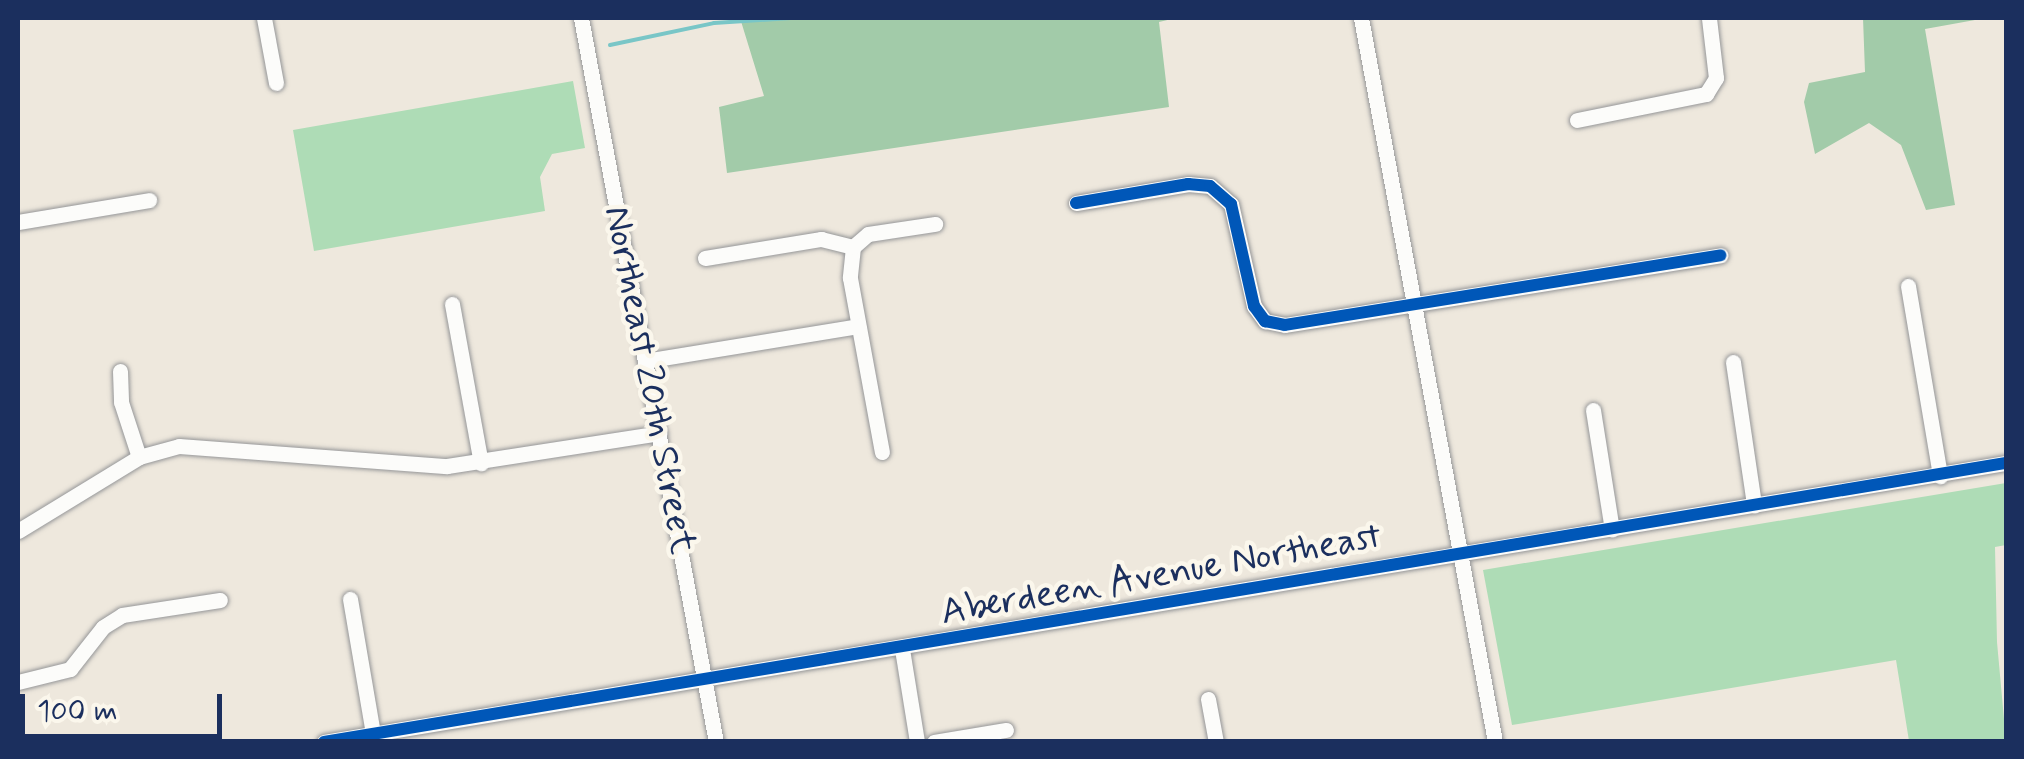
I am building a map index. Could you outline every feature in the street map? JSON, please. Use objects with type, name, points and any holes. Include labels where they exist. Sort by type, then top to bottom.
[{"type":"street","points":[[264,18],[276,83]]},
{"type":"street","name":"Northeast 20th Street","points":[[582,18],[716,742]]},
{"type":"street","points":[[1361,18],[1496,742]]},
{"type":"street","points":[[1576,120],[1696,99],[1712,88],[1716,68],[1709,18]]},
{"type":"street","points":[[1076,203],[1188,184],[1210,186],[1222,193],[1236,217],[1251,296],[1265,321],[1296,324],[1720,256]]},
{"type":"street","points":[[18,222],[149,200]]},
{"type":"street","points":[[882,452],[848,266],[853,247],[868,234],[935,224]]},
{"type":"street","points":[[705,258],[821,239],[853,247]]},
{"type":"street","points":[[1908,286],[1940,476]]},
{"type":"street","points":[[452,304],[481,463]]},
{"type":"street","points":[[645,361],[858,326]]},
{"type":"street","points":[[1733,362],[1754,505]]},
{"type":"street","points":[[120,371],[122,402],[139,457]]},
{"type":"street","points":[[1593,410],[1612,530]]},
{"type":"street","points":[[18,531],[139,457],[180,446],[447,466],[659,433]]},
{"type":"street","name":"Aberdeen Avenue Northeast","points":[[335,741],[2006,463]]},
{"type":"street","points":[[350,599],[373,733]]},
{"type":"street","points":[[18,682],[70,669],[103,627],[122,615],[220,600]]},
{"type":"street","points":[[902,648],[918,742]]},
{"type":"street","points":[[1208,699],[1216,742]]},
{"type":"street","points":[[934,742],[1006,730]]},
{"type":"green space","points":[[740,18],[1176,18],[1159,22],[1169,107],[727,173],[719,107],[764,96]]},
{"type":"green space","points":[[1863,18],[1986,18],[1925,29],[1955,205],[1926,210],[1901,145],[1869,123],[1815,154],[1804,102],[1809,83],[1865,72]]},
{"type":"green space","points":[[573,81],[585,148],[552,154],[540,177],[545,211],[314,251],[293,130]]},
{"type":"green space","points":[[2006,483],[2006,545],[1995,547],[1997,642],[2006,741],[1909,741],[1896,660],[1512,725],[1483,570]]},
{"type":"waterway","points":[[610,45],[714,23],[791,18]]},
{"type":"cycle path","points":[[1076,203],[1188,184],[1210,186],[1231,204],[1254,306],[1265,321],[1285,325],[1720,255]]},
{"type":"cycle path","points":[[324,742],[2006,463]]}]
